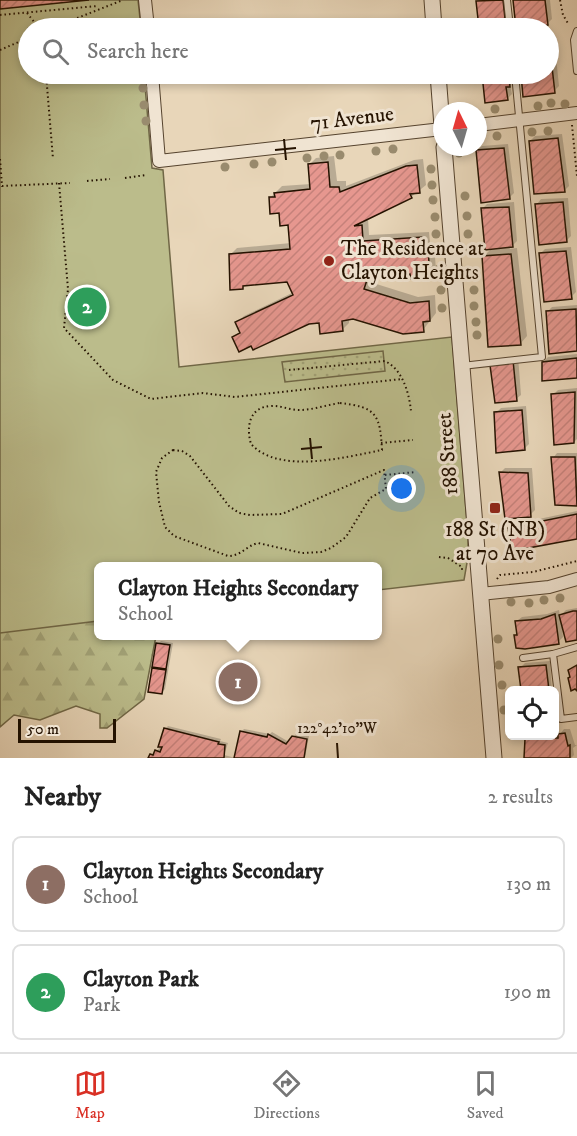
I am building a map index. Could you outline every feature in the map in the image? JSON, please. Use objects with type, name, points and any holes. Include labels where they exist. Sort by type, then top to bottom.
[{"type":"street","points":[[146,0],[147,18]]},
{"type":"street","points":[[432,0],[433,18]]},
{"type":"street","name":"71 Avenue","points":[[153,84],[159,161],[433,129]]},
{"type":"street","points":[[439,84],[440,102]]},
{"type":"street","points":[[487,124],[574,118]]},
{"type":"street","name":"188 Street","points":[[445,156],[494,758]]},
{"type":"street","points":[[480,594],[549,587],[577,579]]},
{"type":"lane","points":[[507,0],[509,18]]},
{"type":"lane","points":[[577,32],[574,40],[577,71]]},
{"type":"lane","points":[[462,366],[542,357],[516,84]]},
{"type":"lane","points":[[523,658],[553,654],[577,647]]},
{"type":"lane","points":[[553,654],[555,686]]},
{"type":"lane","points":[[559,719],[577,717]]},
{"type":"path","points":[[97,0],[97,8]]},
{"type":"path","points":[[74,18],[123,0]]},
{"type":"path","points":[[560,0],[563,15],[571,27]]},
{"type":"path","points":[[0,15],[97,8]]},
{"type":"path","points":[[27,13],[31,18]]},
{"type":"path","points":[[0,50],[18,42]]},
{"type":"path","points":[[47,84],[53,159]]},
{"type":"path","points":[[574,118],[577,176]]},
{"type":"path","points":[[0,159],[1,186],[70,183]]},
{"type":"path","points":[[54,176],[57,183],[68,289],[64,328],[116,382],[154,399],[203,393],[235,397],[402,379]]},
{"type":"path","points":[[125,178],[146,176]]},
{"type":"path","points":[[87,181],[110,179]]},
{"type":"path","points":[[288,370],[386,361],[392,364],[402,379],[410,398],[411,411]]},
{"type":"path","points":[[334,404],[353,405],[370,412],[380,422],[381,443],[382,450],[340,458],[314,461],[281,459],[263,454],[255,448],[249,438],[248,427],[254,412],[266,407],[297,410],[334,404]]},
{"type":"path","points":[[381,443],[413,440]]},
{"type":"path","points":[[173,450],[182,451],[190,456],[220,496],[235,510],[244,515],[276,516],[384,470],[385,475],[386,489],[370,498],[346,537],[331,548],[321,552],[302,553],[258,543],[232,556],[168,532],[156,483],[156,472],[162,458],[173,450]]},
{"type":"path","points":[[385,475],[416,472]]},
{"type":"path","points":[[438,557],[454,561],[462,567],[462,571]]},
{"type":"path","points":[[497,579],[500,575],[533,572],[577,561]]},
{"type":"green space","points":[[0,0],[138,0],[140,18],[18,18],[18,84],[145,84],[152,168],[163,170],[179,367],[452,337],[468,535],[468,557],[464,580],[382,590],[382,562],[94,562],[94,621],[0,633]]},
{"type":"green space","points":[[0,197],[97,562],[94,562],[94,640],[155,640],[144,699],[107,728],[100,728],[100,714],[76,706],[40,720],[14,715],[0,727]]},
{"type":"green space","points":[[383,351],[385,371],[285,382],[282,362]]},
{"type":"building","points":[[0,0],[89,0],[0,9]]},
{"type":"building","points":[[503,0],[505,18],[478,18],[476,1]]},
{"type":"building","points":[[513,0],[545,0],[547,18],[515,18]]},
{"type":"building","points":[[483,84],[510,84],[510,87],[506,87],[508,100],[485,102]]},
{"type":"building","points":[[522,84],[554,84],[555,93],[523,97]]},
{"type":"building","points":[[558,138],[565,192],[534,194],[529,141]]},
{"type":"building","points":[[504,148],[510,199],[481,203],[477,156],[487,156],[487,149]]},
{"type":"building","name":"The Residence at Clayton Heights","points":[[328,162],[330,187],[339,187],[340,192],[406,166],[417,165],[420,193],[410,194],[412,198],[354,226],[362,225],[363,241],[423,237],[423,249],[428,248],[430,278],[411,279],[410,274],[368,277],[364,289],[410,303],[429,301],[430,321],[423,322],[424,332],[403,334],[353,319],[342,321],[343,331],[320,334],[319,323],[309,324],[253,350],[251,346],[239,352],[232,337],[240,333],[235,322],[293,295],[287,282],[243,286],[243,289],[230,290],[229,254],[290,249],[288,225],[280,226],[279,213],[270,214],[269,197],[275,197],[274,193],[310,189],[308,164]]},
{"type":"building","points":[[563,202],[567,242],[539,245],[535,204]]},
{"type":"building","points":[[509,207],[513,247],[485,250],[481,208]]},
{"type":"building","points":[[566,251],[572,299],[544,302],[539,253]]},
{"type":"building","points":[[511,254],[521,345],[488,347],[482,256]]},
{"type":"building","points":[[576,309],[577,351],[549,354],[546,311]]},
{"type":"building","points":[[577,358],[577,378],[542,381],[542,362]]},
{"type":"building","points":[[513,360],[517,401],[495,403],[490,365]]},
{"type":"building","points":[[575,392],[574,443],[554,445],[551,394]]},
{"type":"building","points":[[522,410],[525,450],[496,453],[494,412]]},
{"type":"building","points":[[551,457],[575,457],[577,506],[555,505]]},
{"type":"building","points":[[499,472],[528,473],[531,517],[505,519]]},
{"type":"building","points":[[577,514],[577,539],[512,551],[508,528]]},
{"type":"building","points":[[577,611],[577,640],[566,642],[559,615]]},
{"type":"building","points":[[555,614],[559,644],[525,649],[516,648],[515,621],[541,619]]},
{"type":"building","points":[[156,643],[170,645],[166,669],[152,667]]},
{"type":"building","points":[[546,665],[549,686],[520,686],[518,667]]},
{"type":"building","points":[[577,665],[577,691],[575,689],[571,691],[568,670]]},
{"type":"building","points":[[152,668],[166,670],[162,694],[148,692]]},
{"type":"building","points":[[164,728],[225,745],[224,758],[148,758],[155,750],[160,752],[162,747],[158,747]]},
{"type":"building","points":[[240,731],[267,737],[268,734],[286,744],[292,736],[307,739],[304,758],[234,758]]},
{"type":"building","points":[[565,733],[568,746],[570,745],[570,758],[524,758],[525,740],[559,740],[559,734]]},
{"type":"place","name":"The Residence at Clayton Heights","points":[[329,261]]},
{"type":"place","name":"Clayton Park","points":[[87,307]]},
{"type":"place","name":"188 St (NB) at 70 Ave","points":[[495,508]]},
{"type":"place","name":"Clayton Heights Secondary","points":[[238,682]]}]
